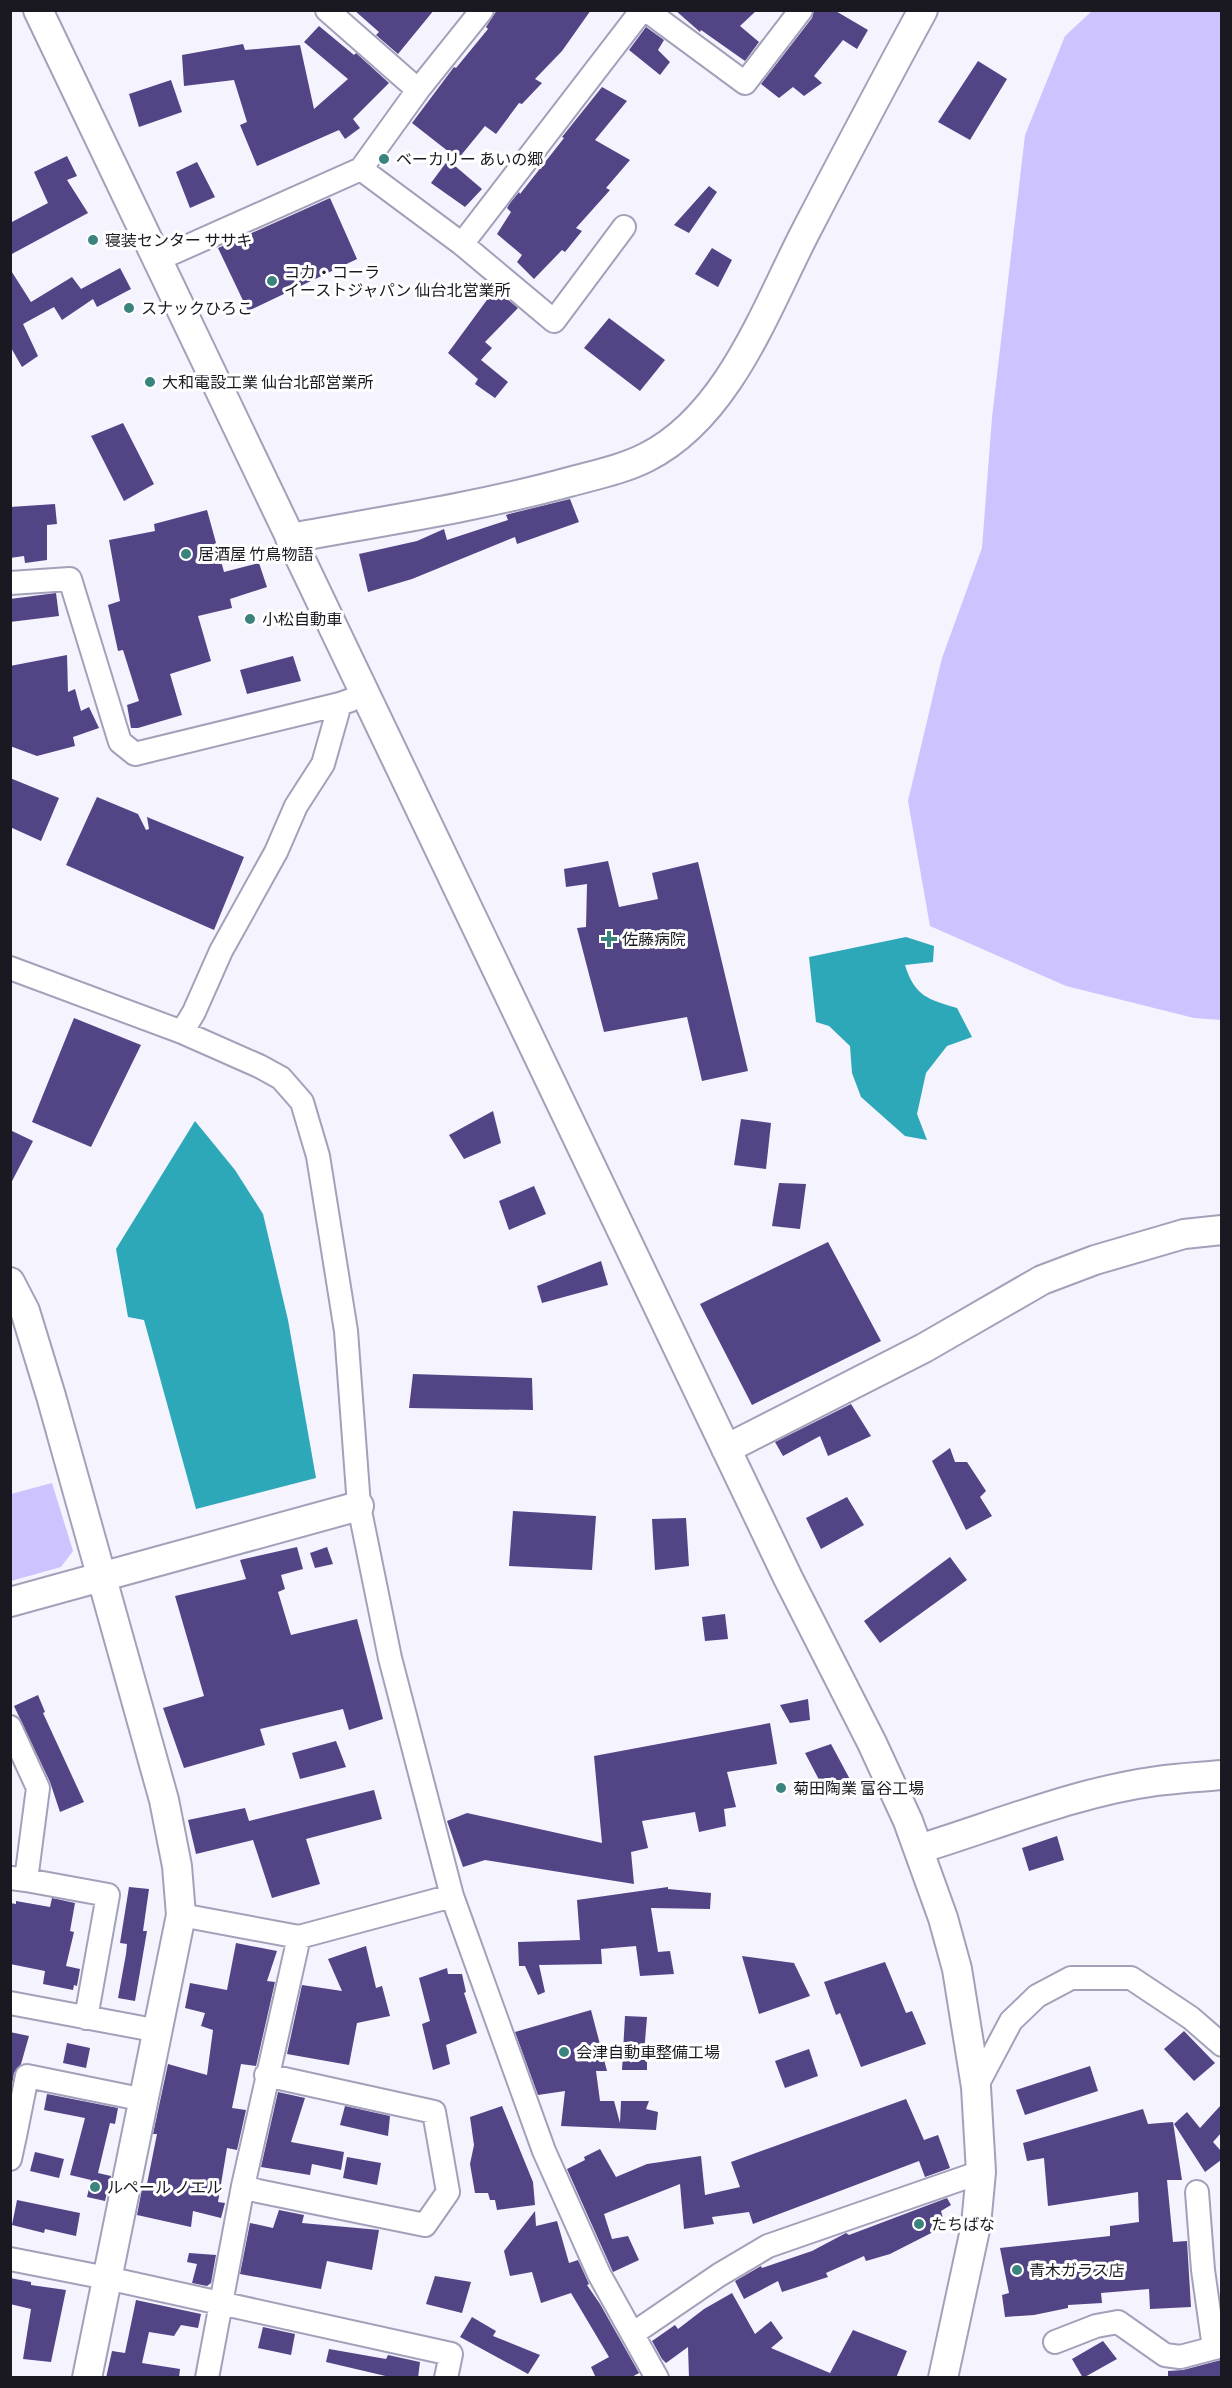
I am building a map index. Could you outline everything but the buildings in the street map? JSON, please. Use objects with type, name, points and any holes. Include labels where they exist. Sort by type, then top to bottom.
[{"type":"street","points":[[38,10],[159,259],[290,538],[352,700],[877,1753],[919,1849],[943,1918],[957,1969],[976,2087],[981,2172],[976,2225],[944,2378]]},
{"type":"street","points":[[327,10],[418,90]]},
{"type":"street","points":[[159,259],[361,169],[418,90],[482,10]]},
{"type":"street","points":[[462,244],[644,10],[746,83],[801,10]]},
{"type":"street","points":[[290,538],[516,497],[609,471],[647,457],[684,431],[715,399],[742,358],[807,229],[923,10]]},
{"type":"street","points":[[361,169],[462,244],[554,321],[624,227]]},
{"type":"street","points":[[10,583],[70,579],[120,742],[135,754],[352,700]]},
{"type":"street","points":[[182,1032],[194,1012],[221,951],[276,852],[296,806],[323,764],[352,700]]},
{"type":"street","points":[[10,968],[182,1032],[281,1078],[302,1102],[318,1156],[346,1331],[359,1506],[390,1658],[452,1896],[544,2151],[599,2274],[634,2333],[657,2378]]},
{"type":"street","points":[[726,1449],[924,1348],[1042,1280],[1095,1260],[1184,1234],[1221,1230]]},
{"type":"street","points":[[10,1282],[25,1311],[51,1396],[100,1578],[127,1663],[164,1800],[177,1866],[181,1915],[87,2378]]},
{"type":"street","points":[[10,1602],[359,1506]]},
{"type":"street","points":[[10,1727],[38,1788],[18,1879],[108,1895],[86,2018]]},
{"type":"street","points":[[919,1849],[1100,1793],[1156,1781],[1221,1775]]},
{"type":"street","points":[[181,1915],[299,1937],[452,1896]]},
{"type":"street","points":[[207,2378],[266,2075],[299,1937]]},
{"type":"street","points":[[976,2087],[1011,2021],[1037,1996],[1071,1978],[1131,1977],[1191,2018],[1221,2045]]},
{"type":"street","points":[[10,2003],[159,2031]]},
{"type":"street","points":[[243,2186],[425,2226],[448,2192],[434,2112],[266,2075]]},
{"type":"street","points":[[10,2159],[27,2076],[145,2100]]},
{"type":"street","points":[[634,2333],[719,2275],[768,2246],[981,2172]]},
{"type":"street","points":[[1055,2342],[1096,2326],[1118,2322],[1165,2355],[1180,2357],[1218,2347],[1203,2270],[1197,2192]]},
{"type":"street","points":[[10,2259],[108,2278],[221,2305],[451,2354],[446,2378]]},
{"type":"shaded area","points":[[1092,11],[1221,11],[1221,1020],[1194,1018],[1066,986],[930,926],[908,801],[942,658],[982,548],[992,418],[1025,135],[1065,36]]},
{"type":"shaded area","points":[[52,1483],[73,1551],[61,1567],[11,1581],[11,1494]]},
{"type":"water","points":[[906,937],[934,946],[933,962],[905,965],[913,984],[930,999],[957,1008],[972,1037],[947,1046],[926,1073],[917,1114],[927,1140],[905,1136],[861,1097],[852,1073],[850,1046],[829,1026],[816,1022],[809,957]]},
{"type":"water","points":[[195,1121],[235,1170],[263,1214],[288,1320],[316,1478],[196,1509],[144,1320],[128,1317],[116,1249]]},
{"type":"place","name":"ベーカリー あいの郷","points":[[384,159]]},
{"type":"place","name":"寝装センター ササキ","points":[[93,240]]},
{"type":"place","name":"コカ・コーラ イーストジャパン 仙台北営業所","points":[[272,281]]},
{"type":"place","name":"スナックひろこ","points":[[129,308]]},
{"type":"place","name":"大和電設工業 仙台北部営業所","points":[[150,382]]},
{"type":"place","name":"居酒屋 竹鳥物語","points":[[186,554]]},
{"type":"place","name":"小松自動車","points":[[250,619]]},
{"type":"place","name":"佐藤病院","points":[[609,939]]},
{"type":"place","name":"菊田陶業 富谷工場","points":[[781,1788]]},
{"type":"place","name":"会津自動車整備工場","points":[[564,2052]]},
{"type":"place","name":"ルペール ノエル","points":[[95,2187]]},
{"type":"place","name":"たちばな","points":[[919,2224]]},
{"type":"place","name":"青木ガラス店","points":[[1017,2270]]}]
